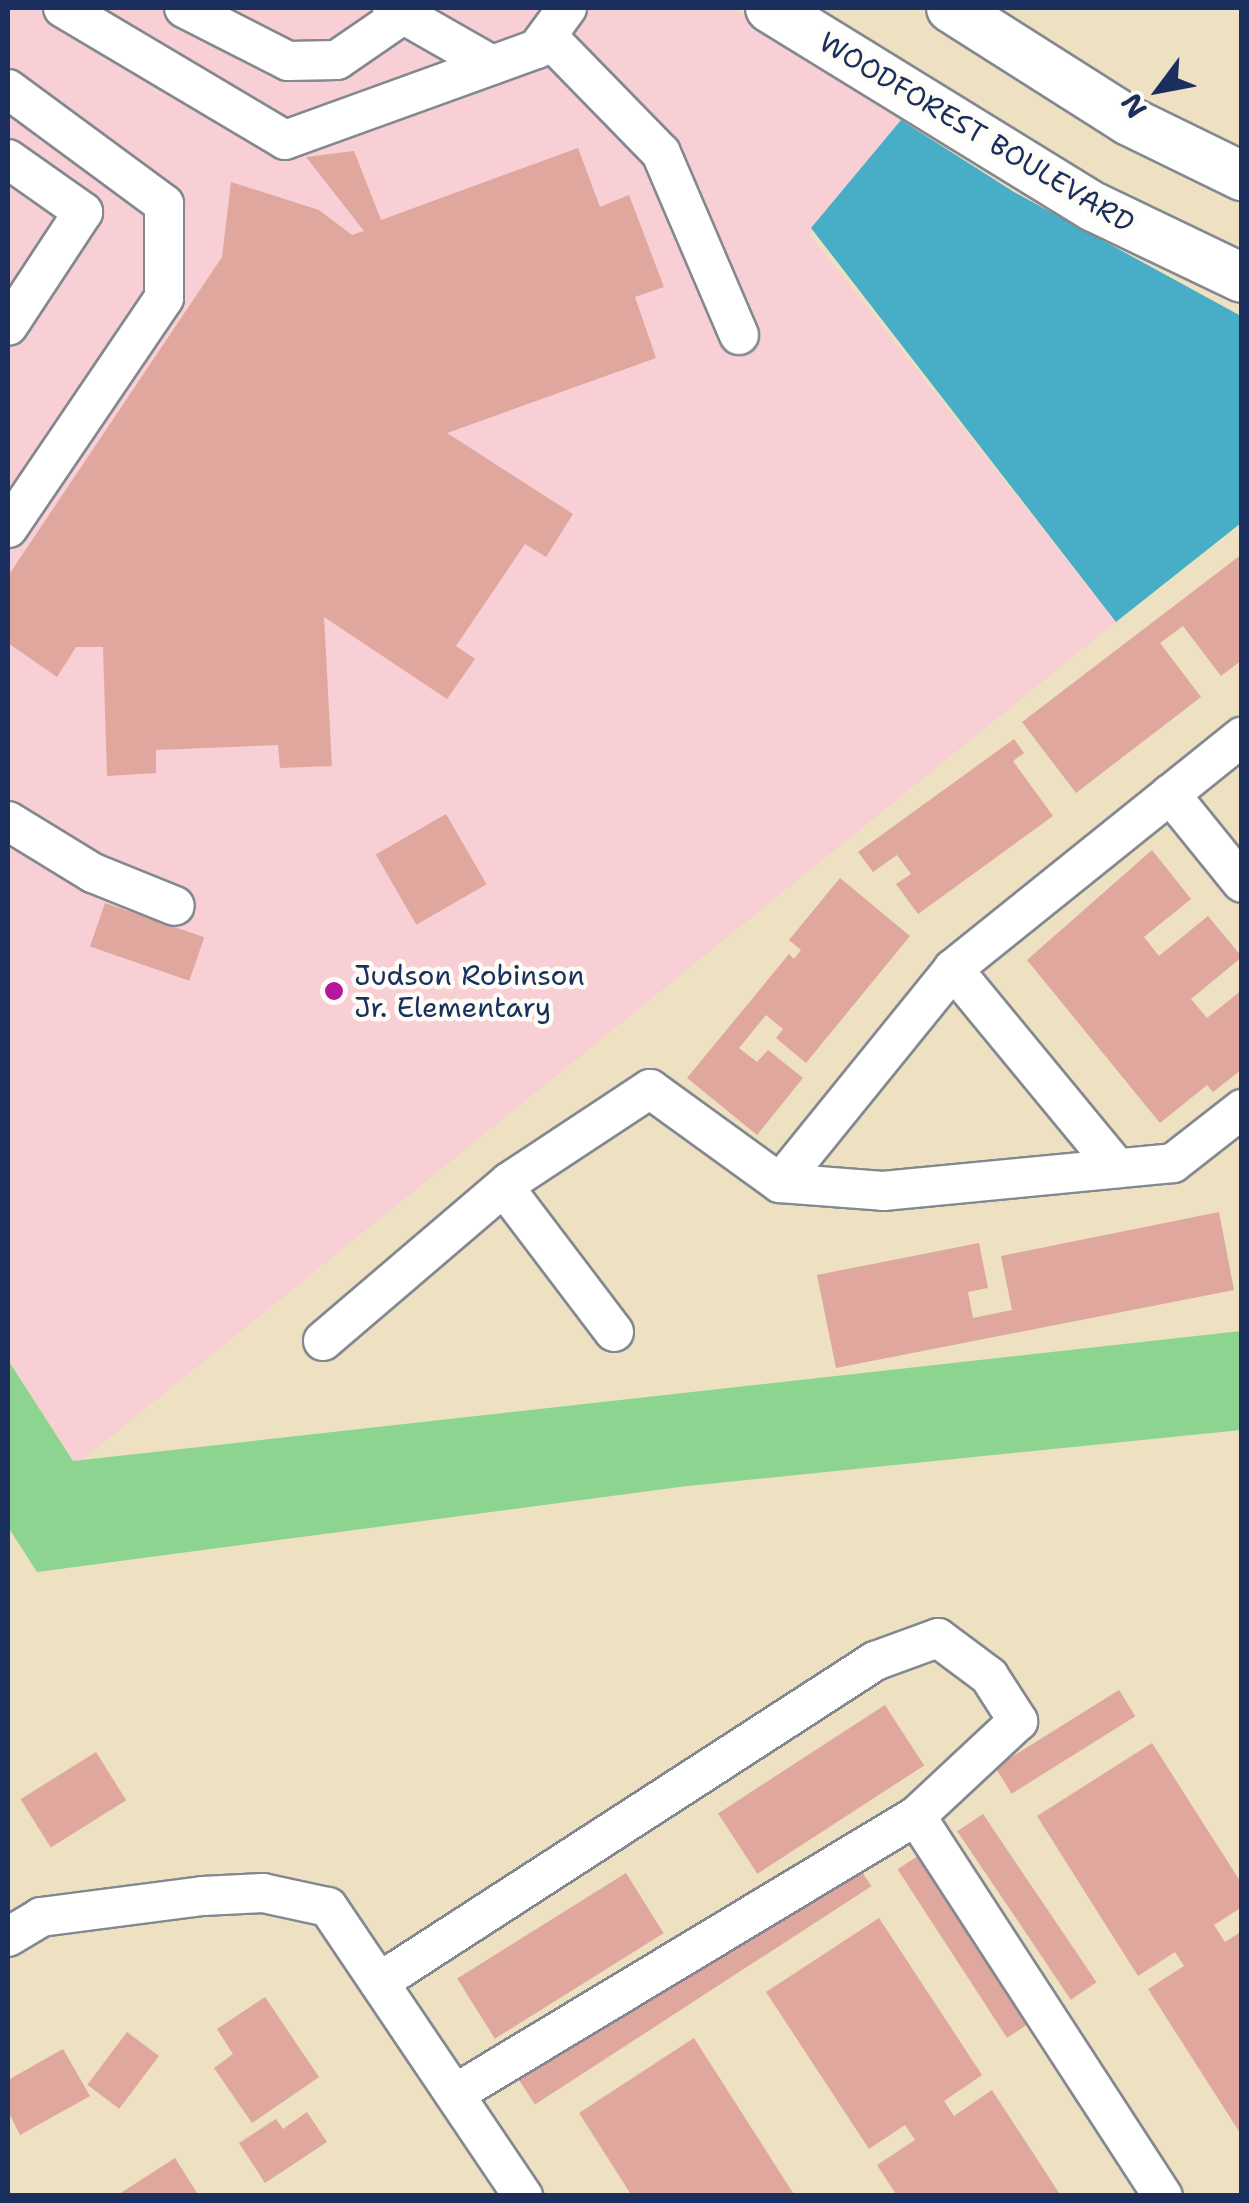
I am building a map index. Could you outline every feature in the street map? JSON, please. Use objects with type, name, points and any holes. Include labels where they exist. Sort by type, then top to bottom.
[{"type":"main road","name":"WOODFOREST BOULEVARD","points":[[770,8],[1094,207],[1242,278]]},
{"type":"main road","points":[[951,8],[1129,121],[1242,176]]},
{"type":"street","points":[[63,8],[285,140],[537,49],[557,22],[661,153],[739,334]]},
{"type":"street","points":[[184,8],[288,61],[336,60],[398,10],[492,65]]},
{"type":"street","points":[[8,326],[83,212],[8,157],[20,97],[164,204],[164,298],[8,528]]},
{"type":"street","points":[[780,1183],[953,969],[1242,737]]},
{"type":"street","points":[[1170,794],[1242,883]]},
{"type":"street","points":[[8,822],[92,873],[174,906]]},
{"type":"street","points":[[953,969],[1117,1168]]},
{"type":"street","points":[[323,1342],[504,1187],[650,1089],[780,1183],[883,1191],[1173,1163],[1242,1109]]},
{"type":"street","points":[[504,1187],[614,1332]]},
{"type":"street","points":[[381,1980],[876,1662],[938,1638],[990,1676],[1018,1721],[916,1816],[456,2093]]},
{"type":"street","points":[[916,1816],[1163,2196]]},
{"type":"street","points":[[8,1936],[41,1917],[203,1896],[262,1894],[328,1907],[381,1980],[523,2196]]},
{"type":"shaded area","name":"Judson Robinson Jr. Elementary","points":[[8,8],[733,8],[901,120],[810,235],[1116,622],[76,1465],[8,1359]]},
{"type":"green space","points":[[1241,1331],[1241,1430],[687,1486],[37,1572],[8,1527],[8,1360],[73,1461]]},
{"type":"water","points":[[901,120],[1014,192],[1241,316],[1241,523],[1116,622],[811,228]]},
{"type":"building","points":[[578,148],[600,207],[629,195],[664,287],[635,297],[656,358],[447,433],[573,514],[546,557],[525,544],[456,646],[475,659],[447,699],[324,617],[332,766],[280,768],[278,745],[156,750],[156,773],[107,776],[103,647],[76,647],[57,677],[8,643],[8,576],[222,257],[231,182],[319,210],[352,235],[364,231],[306,157],[354,151],[381,220]]},
{"type":"building","points":[[1242,554],[1242,660],[1221,676],[1183,626],[1160,643],[1201,697],[1076,793],[1022,722]]},
{"type":"building","points":[[1014,739],[1024,753],[1013,761],[1053,816],[918,914],[896,884],[911,874],[897,855],[873,872],[858,852]]},
{"type":"building","points":[[446,814],[486,884],[416,925],[376,854]]},
{"type":"building","points":[[1152,850],[1191,899],[1144,937],[1159,956],[1208,916],[1242,957],[1191,999],[1207,1018],[1242,990],[1242,1069],[1213,1092],[1207,1085],[1160,1123],[1027,960]]},
{"type":"building","points":[[840,878],[910,936],[806,1063],[776,1038],[783,1029],[766,1015],[739,1048],[757,1062],[768,1050],[803,1078],[757,1135],[687,1078],[789,954],[794,959],[801,950],[789,940]]},
{"type":"building","points":[[105,903],[204,937],[189,981],[90,946]]},
{"type":"building","points":[[1219,1212],[1234,1290],[836,1368],[817,1275],[979,1243],[988,1288],[968,1292],[973,1318],[1012,1310],[1001,1256]]},
{"type":"building","points":[[1119,1690],[1135,1716],[1012,1794],[995,1767]]},
{"type":"building","points":[[885,1705],[924,1765],[757,1874],[718,1813]]},
{"type":"building","points":[[1152,1743],[1242,1884],[1242,1907],[1214,1925],[1225,1942],[1242,1931],[1242,2136],[1148,1989],[1184,1966],[1175,1952],[1138,1976],[1037,1816]]},
{"type":"building","points":[[96,1752],[126,1800],[51,1848],[21,1799]]},
{"type":"building","points":[[983,1814],[1097,1982],[1071,2000],[957,1831]]},
{"type":"building","points":[[921,1854],[1030,2023],[1007,2038],[898,1869]]},
{"type":"building","points":[[855,1861],[871,1886],[535,2105],[519,2079]]},
{"type":"building","points":[[626,1873],[664,1933],[495,2039],[457,1978]]},
{"type":"building","points":[[879,1918],[982,2075],[944,2101],[954,2116],[992,2090],[1061,2196],[897,2196],[877,2165],[915,2140],[905,2125],[869,2149],[766,1992]]},
{"type":"building","points":[[265,1997],[319,2077],[252,2123],[214,2068],[233,2054],[217,2029]]},
{"type":"building","points":[[127,2032],[159,2056],[119,2109],[87,2085]]},
{"type":"building","points":[[694,2038],[795,2196],[632,2196],[579,2113]]},
{"type":"building","points":[[63,2049],[90,2096],[20,2135],[8,2111],[8,2080]]},
{"type":"building","points":[[307,2112],[327,2142],[265,2183],[239,2143],[276,2119],[283,2129]]},
{"type":"building","points":[[175,2158],[199,2196],[116,2196]]},
{"type":"place","name":"Judson Robinson Jr. Elementary","points":[[334,991]]}]
